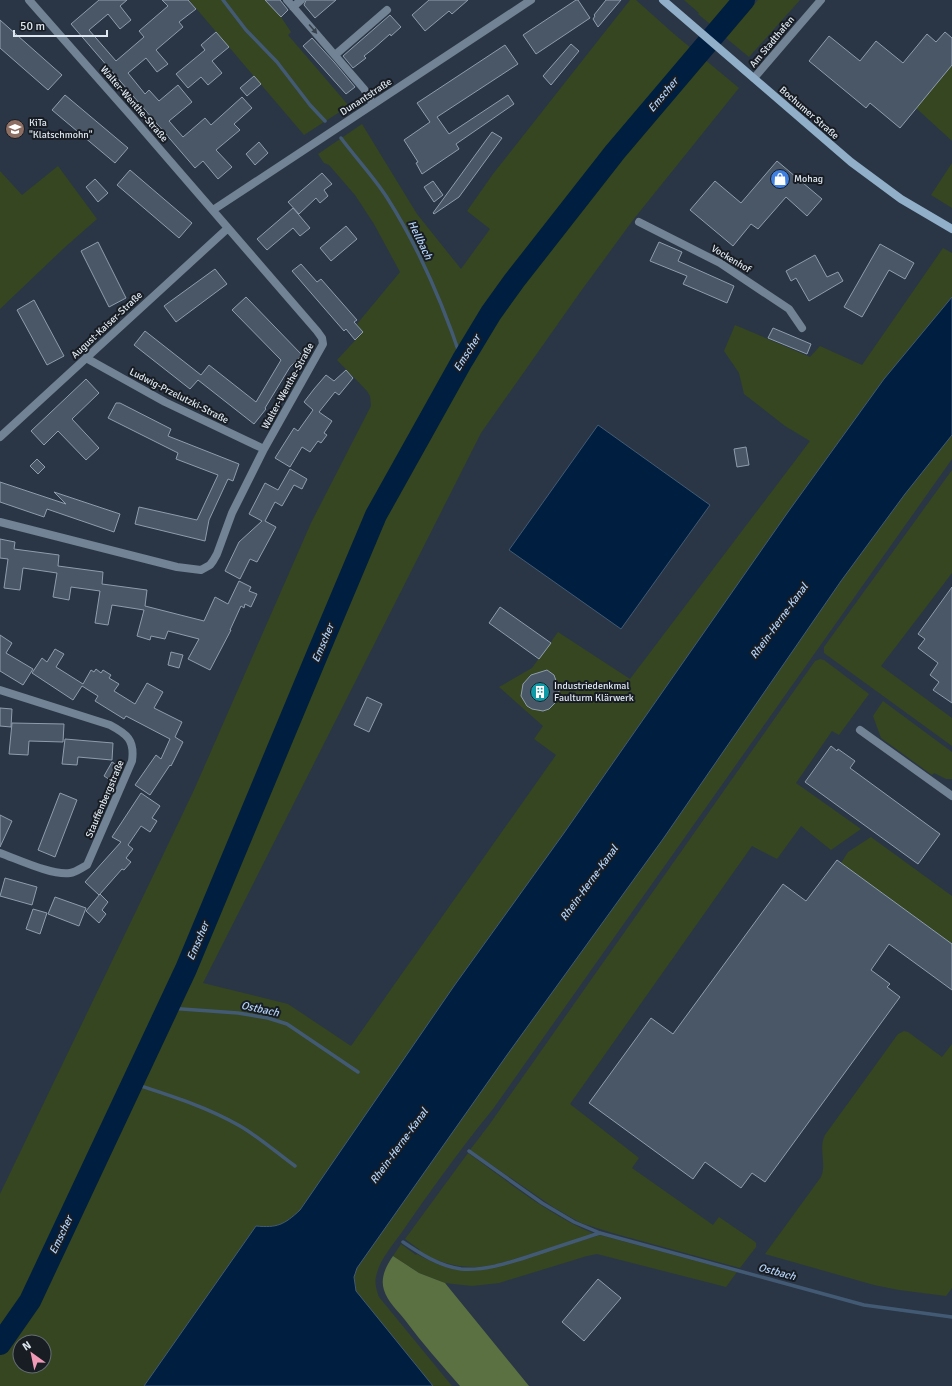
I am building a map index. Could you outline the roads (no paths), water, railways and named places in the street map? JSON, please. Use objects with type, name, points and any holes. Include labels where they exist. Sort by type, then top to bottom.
[{"type":"main road","name":"Bochumer Straße","points":[[663,0],[851,162],[901,199],[952,229]]},
{"type":"street","name":"Walter-Wenthe-Straße","points":[[0,522],[178,567],[202,570],[210,565],[217,554],[232,513],[264,449],[323,344],[322,338],[317,331],[29,0]]},
{"type":"street","points":[[287,0],[364,89],[373,104]]},
{"type":"street","points":[[293,7],[301,0]]},
{"type":"street","name":"Dunantstraße","points":[[213,210],[531,0]]},
{"type":"street","name":"Am Stadthafen","points":[[754,78],[821,0]]},
{"type":"street","points":[[335,55],[387,10]]},
{"type":"street","name":"Vockenhof","points":[[639,222],[720,263],[789,309],[802,328]]},
{"type":"street","name":"August-Kaiser-Straße","points":[[0,437],[228,228]]},
{"type":"street","name":"Ludwig-Przelutzki-Straße","points":[[86,358],[166,402],[264,449]]},
{"type":"street","name":"Stauffenbergstraße","points":[[0,690],[110,725],[121,731],[129,740],[134,750],[132,761],[87,865],[78,871],[65,874],[0,853]]},
{"type":"street","points":[[860,730],[952,796]]},
{"type":"water","name":"Rhein-Herne-Kanal","points":[[952,297],[952,435],[905,494],[841,581],[663,839],[507,1055],[357,1268],[354,1277],[356,1291],[433,1386],[144,1386],[256,1226],[275,1226],[285,1222],[300,1210],[454,986],[564,833],[788,512],[884,379]]},
{"type":"water","points":[[598,425],[710,505],[621,629],[509,550]]},
{"type":"waterway","name":"Hellbach","points":[[223,0],[246,30],[277,62],[310,105],[325,121]]},
{"type":"waterway","name":"Emscher","points":[[0,1344],[30,1301],[186,969],[376,515],[462,361],[491,313],[514,281],[615,152],[744,0]]},
{"type":"waterway","name":"Hellbach","points":[[341,138],[386,196],[409,235],[447,318],[462,361]]},
{"type":"waterway","name":"Ostbach","points":[[168,1008],[238,1013],[268,1018],[287,1024],[358,1072]]},
{"type":"waterway","name":"Ostbach","points":[[132,1083],[188,1102],[227,1119],[254,1135],[295,1166]]},
{"type":"waterway","name":"Ostbach","points":[[469,1151],[542,1203],[574,1222],[600,1233],[864,1305],[952,1317]]},
{"type":"waterway","name":"Ostbach","points":[[403,1242],[423,1255],[445,1265],[461,1269],[480,1269],[508,1263],[600,1233]]},
{"type":"place","name":"KiTa \"Klatschmohn\"","points":[[15,129]]},
{"type":"place","name":"Mohag","points":[[780,179]]},
{"type":"place","name":"Industriedenkmal Faulturm Klärwerk","points":[[540,692]]}]
